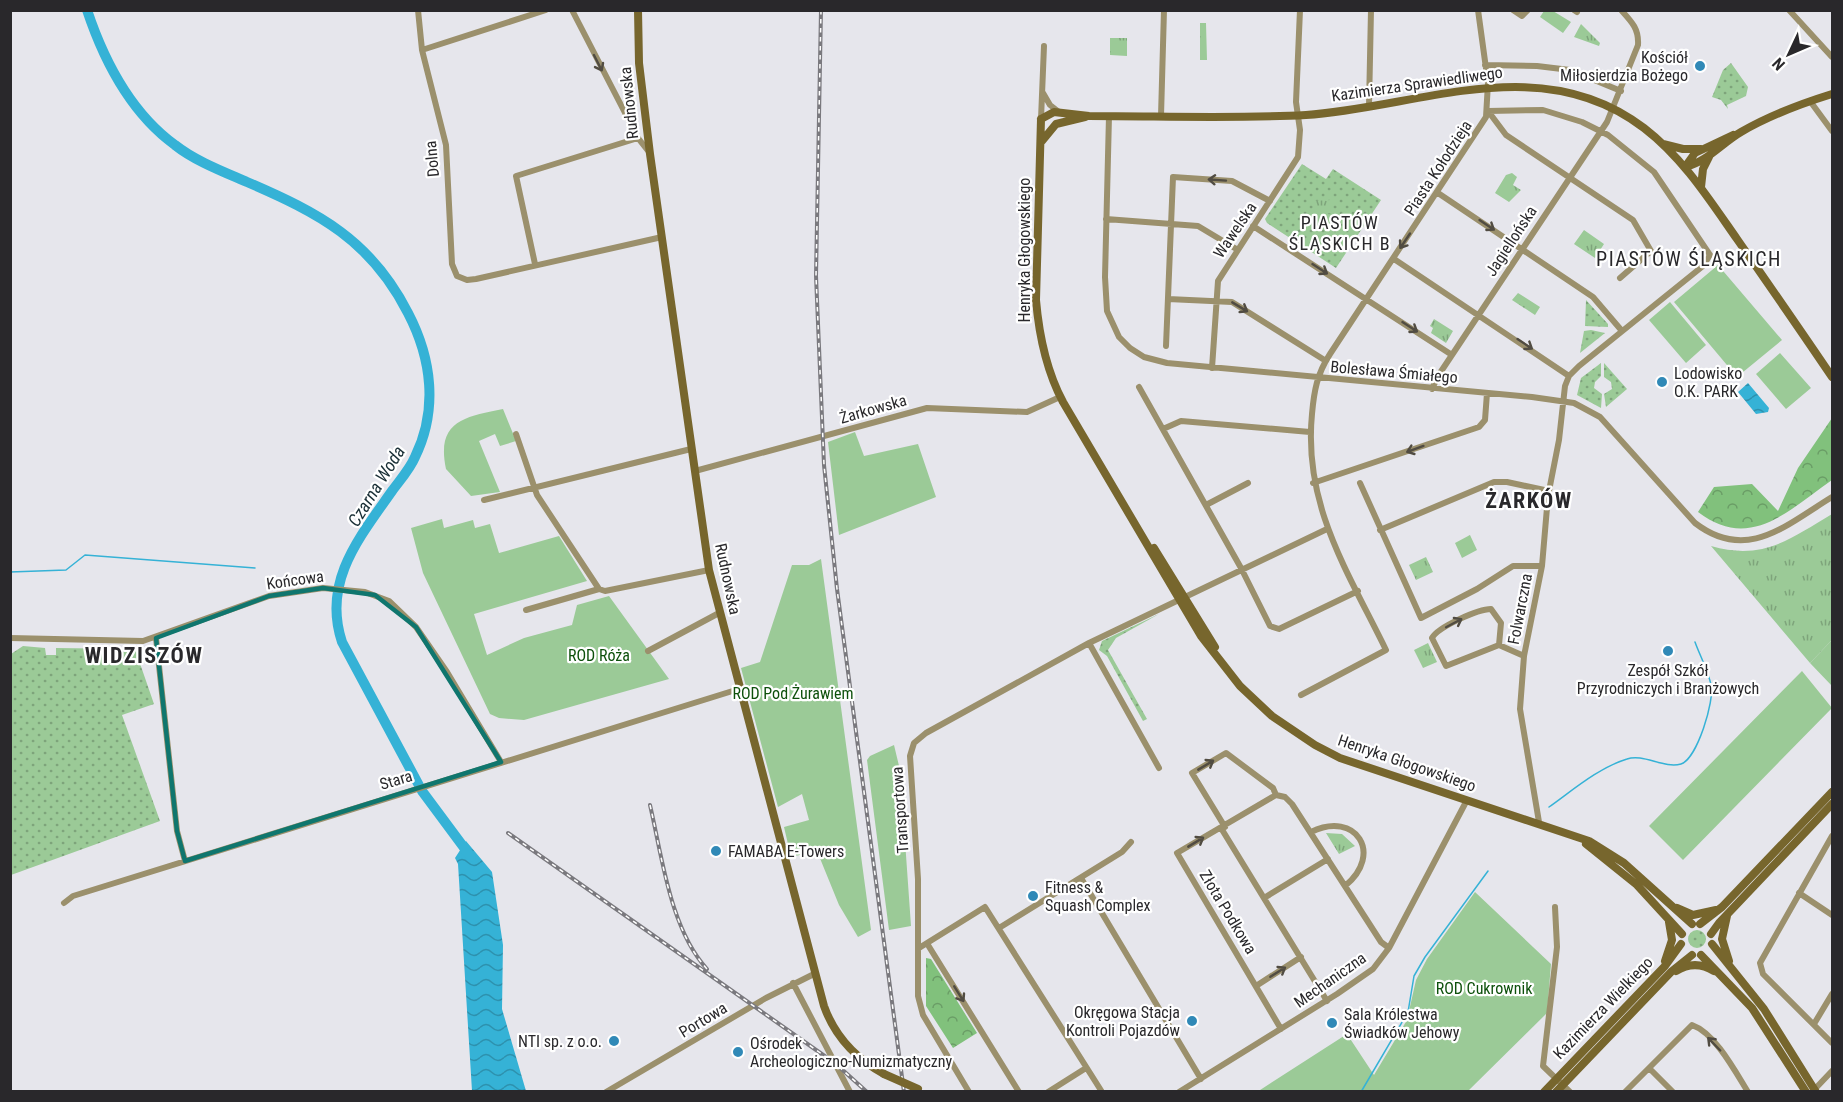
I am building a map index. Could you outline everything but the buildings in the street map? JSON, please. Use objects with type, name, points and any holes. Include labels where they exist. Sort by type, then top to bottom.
[{"type":"street","name":"Dolna","points":[[418,10],[422,50],[446,145],[454,271],[457,276],[466,280],[486,277],[535,264],[662,237]]},
{"type":"street","points":[[422,50],[546,10]]},
{"type":"street","points":[[572,10],[638,138],[650,154]]},
{"type":"street","name":"Rudnowska","points":[[638,10],[639,63],[650,154],[694,471],[709,570],[719,613],[814,974],[828,1018],[842,1041],[861,1060],[884,1074],[922,1090]]},
{"type":"street","points":[[1161,116],[1164,10]]},
{"type":"street","name":"Wawelska","points":[[1212,368],[1218,281],[1298,157],[1300,10]]},
{"type":"street","points":[[1369,106],[1371,10]]},
{"type":"street","name":"Piasta Kołodzieja","points":[[1300,695],[1386,650],[1327,529],[1313,483],[1310,432],[1317,379],[1326,361],[1483,123],[1488,111],[1488,87],[1478,10]]},
{"type":"street","points":[[1513,10],[1522,16],[1528,10]]},
{"type":"street","name":"Jagiellońska","points":[[1432,389],[1614,109],[1638,45],[1638,35],[1634,24],[1621,10]]},
{"type":"street","points":[[1789,10],[1833,57]]},
{"type":"street","name":"Henryka Głogowskiego","points":[[1044,46],[1036,300],[1042,348],[1060,396],[1142,536],[1156,549],[1181,597],[1224,666],[1261,706],[1315,746],[1373,770],[1570,833],[1615,856],[1666,902],[1696,924]]},
{"type":"street","points":[[1485,65],[1537,66],[1570,70],[1621,91]]},
{"type":"street","name":"Kazimierza Sprawiedliwego","points":[[1041,119],[1048,113],[1060,112],[1089,116],[1297,115],[1488,87],[1542,87],[1580,96],[1614,109],[1643,127],[1685,167],[1833,377]]},
{"type":"street","points":[[1042,89],[1047,102],[1060,112]]},
{"type":"street","points":[[1685,167],[1711,154],[1769,116],[1833,94]]},
{"type":"street","points":[[1810,101],[1833,131]]},
{"type":"street","points":[[1394,259],[1569,376],[1703,266],[1710,255],[1654,172],[1625,146],[1600,131],[1564,115],[1543,110],[1488,111]]},
{"type":"street","points":[[1488,111],[1502,131],[1633,220],[1651,248],[1648,255],[1620,278]]},
{"type":"street","name":"Kazimierza Sprawiedliwego","points":[[1041,119],[1060,122],[1089,116]]},
{"type":"street","name":"Bolesława Śmiałego","points":[[1109,116],[1105,296],[1111,323],[1119,337],[1130,348],[1155,361],[1578,404],[1600,417],[1684,512],[1707,532],[1718,537],[1748,541],[1763,537],[1833,497]]},
{"type":"street","points":[[1041,144],[1047,131],[1060,122]]},
{"type":"street","points":[[1685,167],[1692,156],[1703,148],[1737,135]]},
{"type":"street","points":[[535,264],[516,176],[638,138]]},
{"type":"street","points":[[1663,144],[1683,149],[1703,148]]},
{"type":"street","points":[[1701,188],[1703,169],[1711,154]]},
{"type":"street","points":[[1166,346],[1173,177],[1233,181],[1270,201]]},
{"type":"street","points":[[1438,192],[1593,297],[1622,331]]},
{"type":"street","points":[[1106,219],[1198,226],[1238,250]]},
{"type":"street","points":[[1253,226],[1452,355]]},
{"type":"street","points":[[1168,299],[1232,302],[1326,361]]},
{"type":"street","name":"Folwarczna","points":[[1539,822],[1520,709],[1524,656],[1542,566],[1549,491],[1569,376]]},
{"type":"street","points":[[1139,387],[1241,568],[1267,623],[1276,629],[1358,591]]},
{"type":"street","points":[[1313,483],[1471,430],[1484,423],[1487,393]]},
{"type":"street","name":"Żarkowska","points":[[694,471],[927,408],[1022,413],[1060,396]]},
{"type":"street","points":[[1163,429],[1181,421],[1310,432]]},
{"type":"street","points":[[516,434],[540,500],[599,590]]},
{"type":"street","points":[[484,501],[691,448]]},
{"type":"street","points":[[1380,530],[1494,482],[1507,482],[1549,491]]},
{"type":"street","points":[[1206,505],[1248,483]]},
{"type":"street","points":[[1360,483],[1421,618],[1477,589],[1513,566],[1542,566]]},
{"type":"street","name":"Transportowa","points":[[969,1092],[920,1006],[916,829],[910,756],[914,742],[926,733],[1089,643],[1241,568],[1327,529]]},
{"type":"street","points":[[526,610],[599,590],[605,591],[709,570]]},
{"type":"street","name":"Końcowa","points":[[10,638],[136,642],[156,638],[259,599],[331,588],[375,595],[403,613],[447,672],[501,762]]},
{"type":"street","points":[[1499,645],[1500,620],[1491,609],[1479,611],[1433,636],[1446,666],[1499,645],[1524,656]]},
{"type":"street","points":[[648,651],[719,613]]},
{"type":"street","points":[[156,638],[177,831],[185,861]]},
{"type":"street","points":[[1089,643],[1159,768]]},
{"type":"street","name":"Stara","points":[[64,903],[73,896],[739,689]]},
{"type":"street","points":[[1327,1001],[1192,773],[1226,753],[1273,788],[1276,795],[1285,797],[1311,832],[1381,942],[1389,948]]},
{"type":"street","points":[[1813,1091],[1774,1023],[1712,944],[1711,934],[1725,910],[1833,792]]},
{"type":"street","name":"Złota Podkowa","points":[[1276,795],[1177,854],[1281,1029]]},
{"type":"street","name":"Mechaniczna","points":[[1179,1092],[1327,1001],[1373,969],[1389,948],[1467,800]]},
{"type":"street","points":[[1813,1091],[1733,986],[1697,955],[1685,951],[1681,944],[1682,934],[1696,924],[1725,910],[1833,804]]},
{"type":"street","points":[[1311,832],[1326,826],[1339,825],[1352,830],[1360,839],[1364,849],[1364,862],[1357,876],[1346,886]]},
{"type":"street","name":"Henryka Głogowskiego","points":[[1570,833],[1624,872],[1682,934]]},
{"type":"street","points":[[1832,840],[1760,963],[1763,974],[1833,1043]]},
{"type":"street","points":[[999,928],[1122,852],[1131,842]]},
{"type":"street","points":[[1264,898],[1328,859]]},
{"type":"street","points":[[1081,878],[1201,1079]]},
{"type":"street","points":[[1799,893],[1833,915]]},
{"type":"street","points":[[1666,902],[1693,915],[1725,910]]},
{"type":"street","points":[[919,948],[928,945],[985,907],[1102,1092]]},
{"type":"street","points":[[1555,907],[1557,947],[1543,1065],[1570,1092]]},
{"type":"street","points":[[1725,910],[1723,944],[1726,955],[1739,977]]},
{"type":"street","points":[[1662,975],[1672,940],[1667,916]]},
{"type":"street","points":[[1696,924],[1711,934]]},
{"type":"street","name":"Kazimierza Wielkiego","points":[[1544,1092],[1560,1082],[1662,975],[1681,944]]},
{"type":"street","points":[[1697,955],[1712,944]]},
{"type":"street","points":[[928,945],[1019,1092]]},
{"type":"street","name":"Kazimierza Wielkiego","points":[[1662,975],[1697,955]]},
{"type":"street","points":[[1256,986],[1301,957]]},
{"type":"street","points":[[1662,975],[1687,965],[1697,964],[1712,969],[1733,986]]},
{"type":"street","name":"Portowa","points":[[606,1092],[793,983],[814,974]]},
{"type":"street","points":[[793,983],[850,1092]]},
{"type":"street","points":[[1814,1024],[1833,994]]},
{"type":"street","points":[[1625,1092],[1688,1027],[1695,1025],[1727,1057],[1748,1092]]},
{"type":"street","points":[[1048,1092],[1086,1068]]},
{"type":"street","points":[[1649,1068],[1673,1092]]},
{"type":"street","points":[[1813,1091],[1833,1071]]},
{"type":"street","name":"Kazimierza Wielkiego","points":[[1556,1092],[1560,1082]]},
{"type":"highlighted area","points":[[323,588],[375,595],[416,627],[501,762],[185,861],[177,831],[156,638],[269,596]]},
{"type":"green space","points":[[1544,11],[1553,11],[1571,22],[1563,33],[1540,17]]},
{"type":"green space","points":[[1200,23],[1206,23],[1207,60],[1200,60]]},
{"type":"green space","points":[[1581,24],[1600,43],[1599,46],[1574,37]]},
{"type":"green space","points":[[1110,38],[1127,38],[1127,56],[1110,55]]},
{"type":"green space","points":[[1731,63],[1748,87],[1746,96],[1727,105],[1728,109],[1721,100],[1712,97],[1723,70]]},
{"type":"green space","points":[[1302,164],[1326,179],[1333,169],[1381,200],[1336,268],[1267,223],[1265,219]]},
{"type":"green space","points":[[1512,173],[1517,177],[1513,185],[1521,190],[1509,202],[1495,193],[1506,175]]},
{"type":"green space","points":[[1331,200],[1332,213],[1314,215],[1313,201]]},
{"type":"green space","points":[[1584,230],[1604,244],[1595,258],[1574,244]]},
{"type":"green space","points":[[1718,265],[1782,340],[1737,377],[1674,302]]},
{"type":"green space","points":[[1518,293],[1540,307],[1535,315],[1512,300]]},
{"type":"green space","points":[[1586,300],[1608,324],[1608,327],[1585,326]]},
{"type":"green space","points":[[1670,302],[1706,345],[1686,363],[1649,320]]},
{"type":"green space","points":[[1434,319],[1453,331],[1446,343],[1431,333],[1433,328],[1430,326]]},
{"type":"green space","points":[[1584,331],[1605,333],[1580,353]]},
{"type":"green space","points":[[1780,353],[1811,388],[1786,409],[1756,374]]},
{"type":"green space","points":[[1601,363],[1601,376],[1595,382],[1594,388],[1602,394],[1601,408],[1577,395],[1581,378]]},
{"type":"green space","points":[[1604,363],[1627,389],[1606,407],[1604,394],[1612,389],[1611,382],[1604,377]]},
{"type":"green space","points":[[503,409],[516,441],[500,446],[495,434],[479,441],[500,492],[471,496],[446,469],[445,440],[449,431],[465,419]]},
{"type":"green space","points":[[1832,418],[1832,480],[1800,503],[1768,522],[1752,527],[1735,528],[1717,523],[1698,512],[1714,487],[1752,484],[1778,511],[1798,468]]},
{"type":"green space","points":[[855,432],[864,456],[918,444],[936,497],[839,535],[828,442]]},
{"type":"green space","points":[[1832,514],[1832,640],[1810,663],[1711,546],[1729,550],[1761,549],[1789,539]]},
{"type":"green space","name":"ROD Róża","points":[[442,519],[444,528],[473,520],[475,528],[490,524],[499,553],[559,536],[587,581],[474,614],[487,655],[524,638],[572,625],[577,605],[609,596],[669,679],[524,720],[499,718],[490,714],[423,573],[411,528]]},
{"type":"green space","points":[[1470,535],[1477,550],[1462,558],[1455,543]]},
{"type":"green space","points":[[1426,557],[1433,572],[1416,580],[1409,565]]},
{"type":"green space","name":"ROD Pod Żurawiem","points":[[821,559],[871,930],[858,937],[839,905],[817,851],[791,857],[784,827],[809,820],[802,794],[778,807],[741,668],[760,662],[792,565],[809,565]]},
{"type":"green space","points":[[1159,614],[1116,638],[1108,650],[1147,719],[1143,721],[1107,656],[1099,650],[1102,641]]},
{"type":"green space","points":[[1832,640],[1832,686],[1810,663]]},
{"type":"green space","points":[[1428,643],[1437,662],[1423,668],[1414,650]]},
{"type":"green space","points":[[23,646],[45,648],[46,655],[56,655],[56,648],[135,649],[154,704],[122,715],[160,821],[11,875],[11,654]]},
{"type":"green space","points":[[1802,671],[1832,708],[1683,860],[1649,826]]},
{"type":"green space","points":[[894,745],[900,770],[911,926],[889,930],[867,760],[870,756]]},
{"type":"green space","points":[[1326,833],[1342,834],[1355,846],[1339,854]]},
{"type":"green space","name":"ROD Cukrownik","points":[[1475,892],[1551,964],[1547,1013],[1468,1091],[1257,1092],[1347,1034],[1374,1075],[1407,1020],[1416,980],[1427,959]]},
{"type":"green space","points":[[1697,930],[1703,933],[1706,939],[1703,945],[1697,948],[1691,945],[1688,939],[1691,933]]},
{"type":"green space","points":[[926,958],[931,959],[977,1033],[953,1048],[926,1006]]},
{"type":"water","points":[[1748,383],[1769,408],[1768,412],[1756,414],[1738,392]]},
{"type":"water","points":[[466,841],[492,872],[503,945],[502,1009],[526,1091],[472,1091],[458,864],[455,858]]},
{"type":"waterway","name":"Czarna Woda","points":[[87,10],[102,48],[121,85],[132,102],[159,132],[183,151],[201,161],[297,205],[341,232],[377,266],[393,288],[416,330],[427,366],[429,385],[427,421],[410,466],[367,526],[347,562],[340,580],[337,620],[342,642],[422,791],[471,857]]},
{"type":"waterway","points":[[10,572],[66,570],[85,555],[255,568]]},
{"type":"waterway","points":[[1549,807],[1596,774],[1627,759],[1640,758],[1674,765],[1687,760],[1704,728],[1712,692],[1708,674],[1695,642]]},
{"type":"waterway","points":[[1361,1092],[1408,1012],[1414,976],[1425,957],[1488,871]]},
{"type":"railway","points":[[821,10],[816,276],[824,465],[837,589],[904,1092]]},
{"type":"railway","points":[[650,805],[676,913],[694,953],[707,969]]},
{"type":"railway","points":[[508,833],[836,1064],[867,1092]]},
{"type":"place","name":"Kościół Miłosierdzia Bożego","points":[[1700,66]]},
{"type":"place","name":"Lodowisko O.K. PARK","points":[[1662,382]]},
{"type":"place","name":"Zespół Szkół Przyrodniczych i Branżowych","points":[[1668,651]]},
{"type":"place","name":"FAMABA E-Towers","points":[[716,851]]},
{"type":"place","name":"Fitness & Squash Complex","points":[[1033,896]]},
{"type":"place","name":"Okręgowa Stacja Kontroli Pojazdów","points":[[1192,1021]]},
{"type":"place","name":"Sala Królestwa Świadków Jehowy","points":[[1332,1023]]},
{"type":"place","name":"NTI sp. z o.o.","points":[[614,1041]]},
{"type":"place","name":"Ośrodek Archeologiczno-Numizmatyczny","points":[[738,1052]]},
{"type":"district","name":"PIASTÓW ŚLĄSKICH B","points":[[1340,232]]},
{"type":"district","name":"PIASTÓW ŚLĄSKICH","points":[[1689,259]]},
{"type":"district","name":"ŻARKÓW","points":[[1529,500]]},
{"type":"district","name":"WIDZISZÓW","points":[[144,655]]}]
